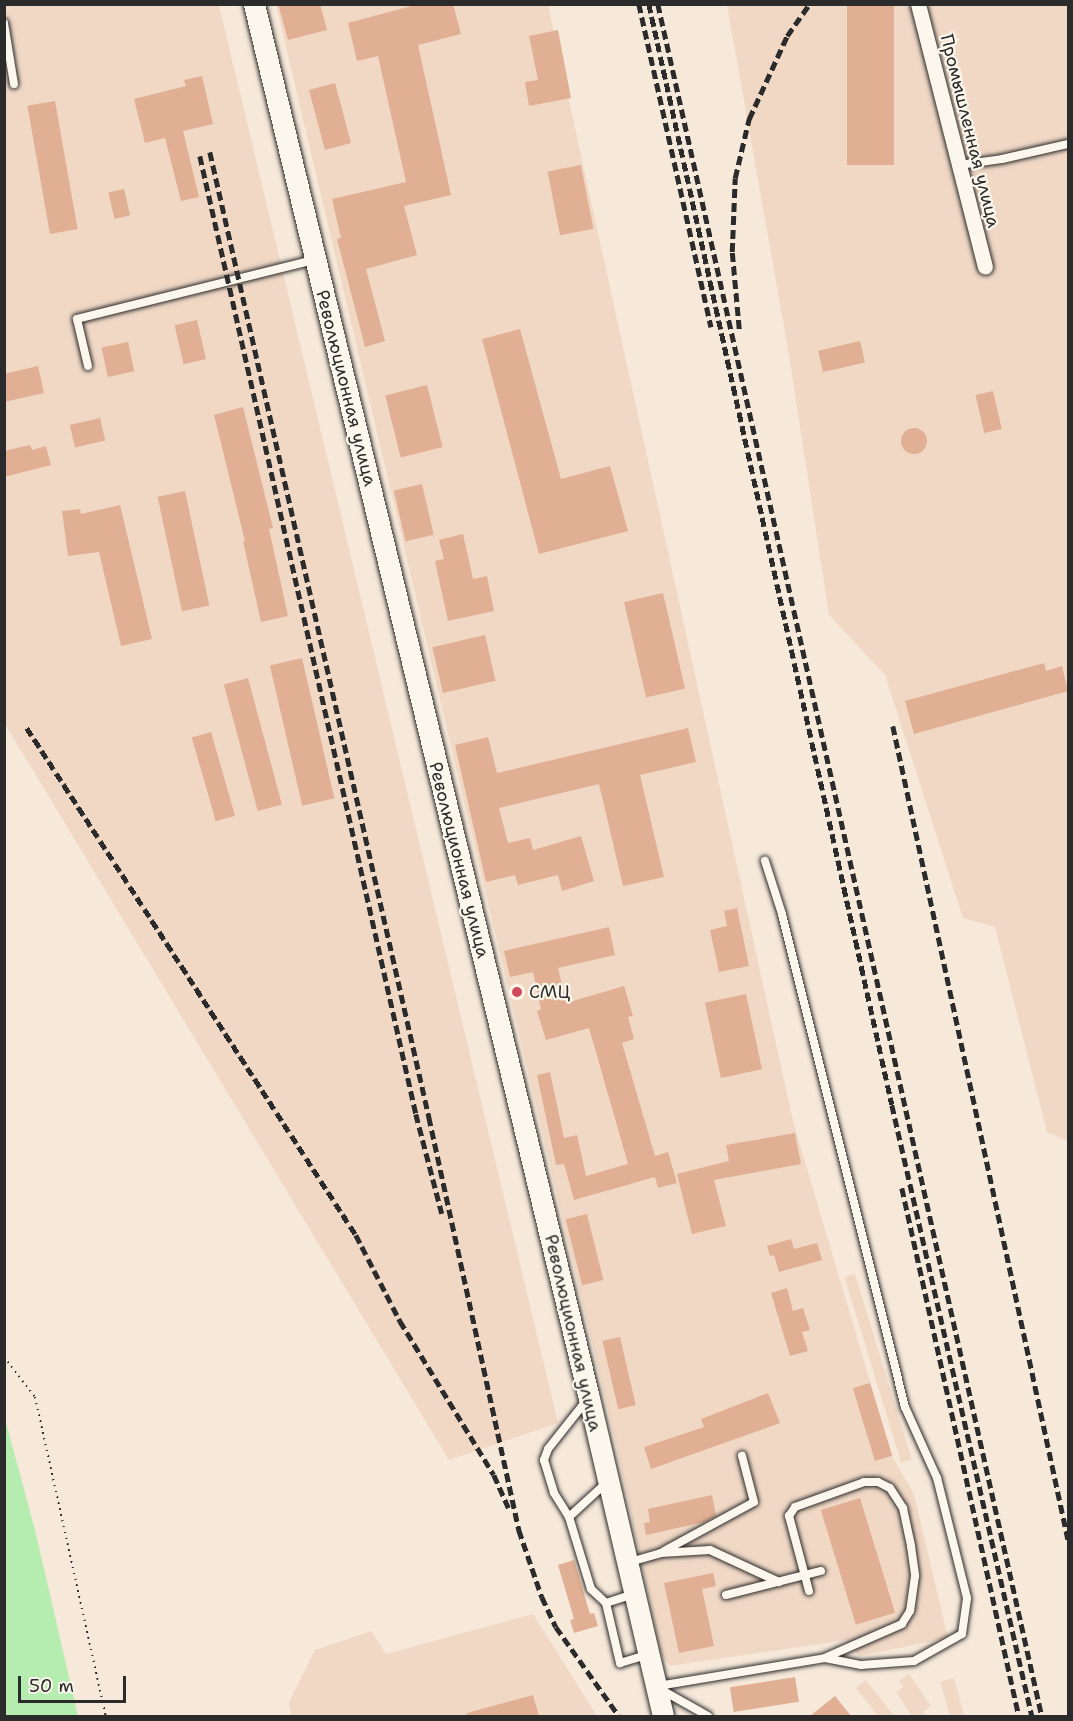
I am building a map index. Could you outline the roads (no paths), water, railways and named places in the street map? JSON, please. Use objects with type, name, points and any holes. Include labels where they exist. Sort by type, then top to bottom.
[{"type":"main road","name":"Революционная улица","points":[[254,4],[609,1481],[663,1716]]},
{"type":"street","name":"Промышленная улица","points":[[918,4],[985,267]]},
{"type":"lane","points":[[4,23],[14,84]]},
{"type":"lane","points":[[959,165],[1002,159],[1068,144]]},
{"type":"lane","points":[[88,366],[77,320],[315,260]]},
{"type":"lane","points":[[765,861],[782,914],[905,1407],[937,1478],[967,1598],[962,1634],[914,1661],[861,1665],[825,1658]]},
{"type":"lane","points":[[589,1398],[548,1449],[544,1460],[554,1493],[569,1517],[591,1589],[606,1603],[620,1663],[649,1654]]},
{"type":"lane","points":[[628,1563],[661,1553],[753,1502],[742,1456]]},
{"type":"lane","points":[[569,1517],[609,1481]]},
{"type":"lane","points":[[656,1686],[825,1658],[902,1624],[910,1611],[915,1576],[903,1508],[890,1488],[878,1482],[864,1482],[795,1507],[789,1516],[809,1591]]},
{"type":"lane","points":[[661,1553],[710,1550],[779,1582]]},
{"type":"lane","points":[[726,1595],[821,1571]]},
{"type":"lane","points":[[606,1603],[635,1594]]},
{"type":"lane","points":[[656,1686],[708,1716]]},
{"type":"railway","points":[[639,4],[711,327]]},
{"type":"railway","points":[[649,4],[892,1105],[1032,1716]]},
{"type":"railway","points":[[658,4],[1042,1716]]},
{"type":"railway","points":[[739,329],[732,252],[735,178],[749,119],[787,36],[809,4]]},
{"type":"railway","points":[[210,152],[429,1117],[519,1530],[542,1597],[556,1627],[619,1716]]},
{"type":"railway","points":[[200,156],[416,1114],[442,1214]]},
{"type":"railway","points":[[893,726],[1068,1539]]},
{"type":"railway","points":[[27,728],[356,1235],[400,1321],[494,1475],[509,1508]]},
{"type":"railway","points":[[902,1188],[1019,1716]]},
{"type":"place","name":"СМЦ","points":[[517,992]]}]
